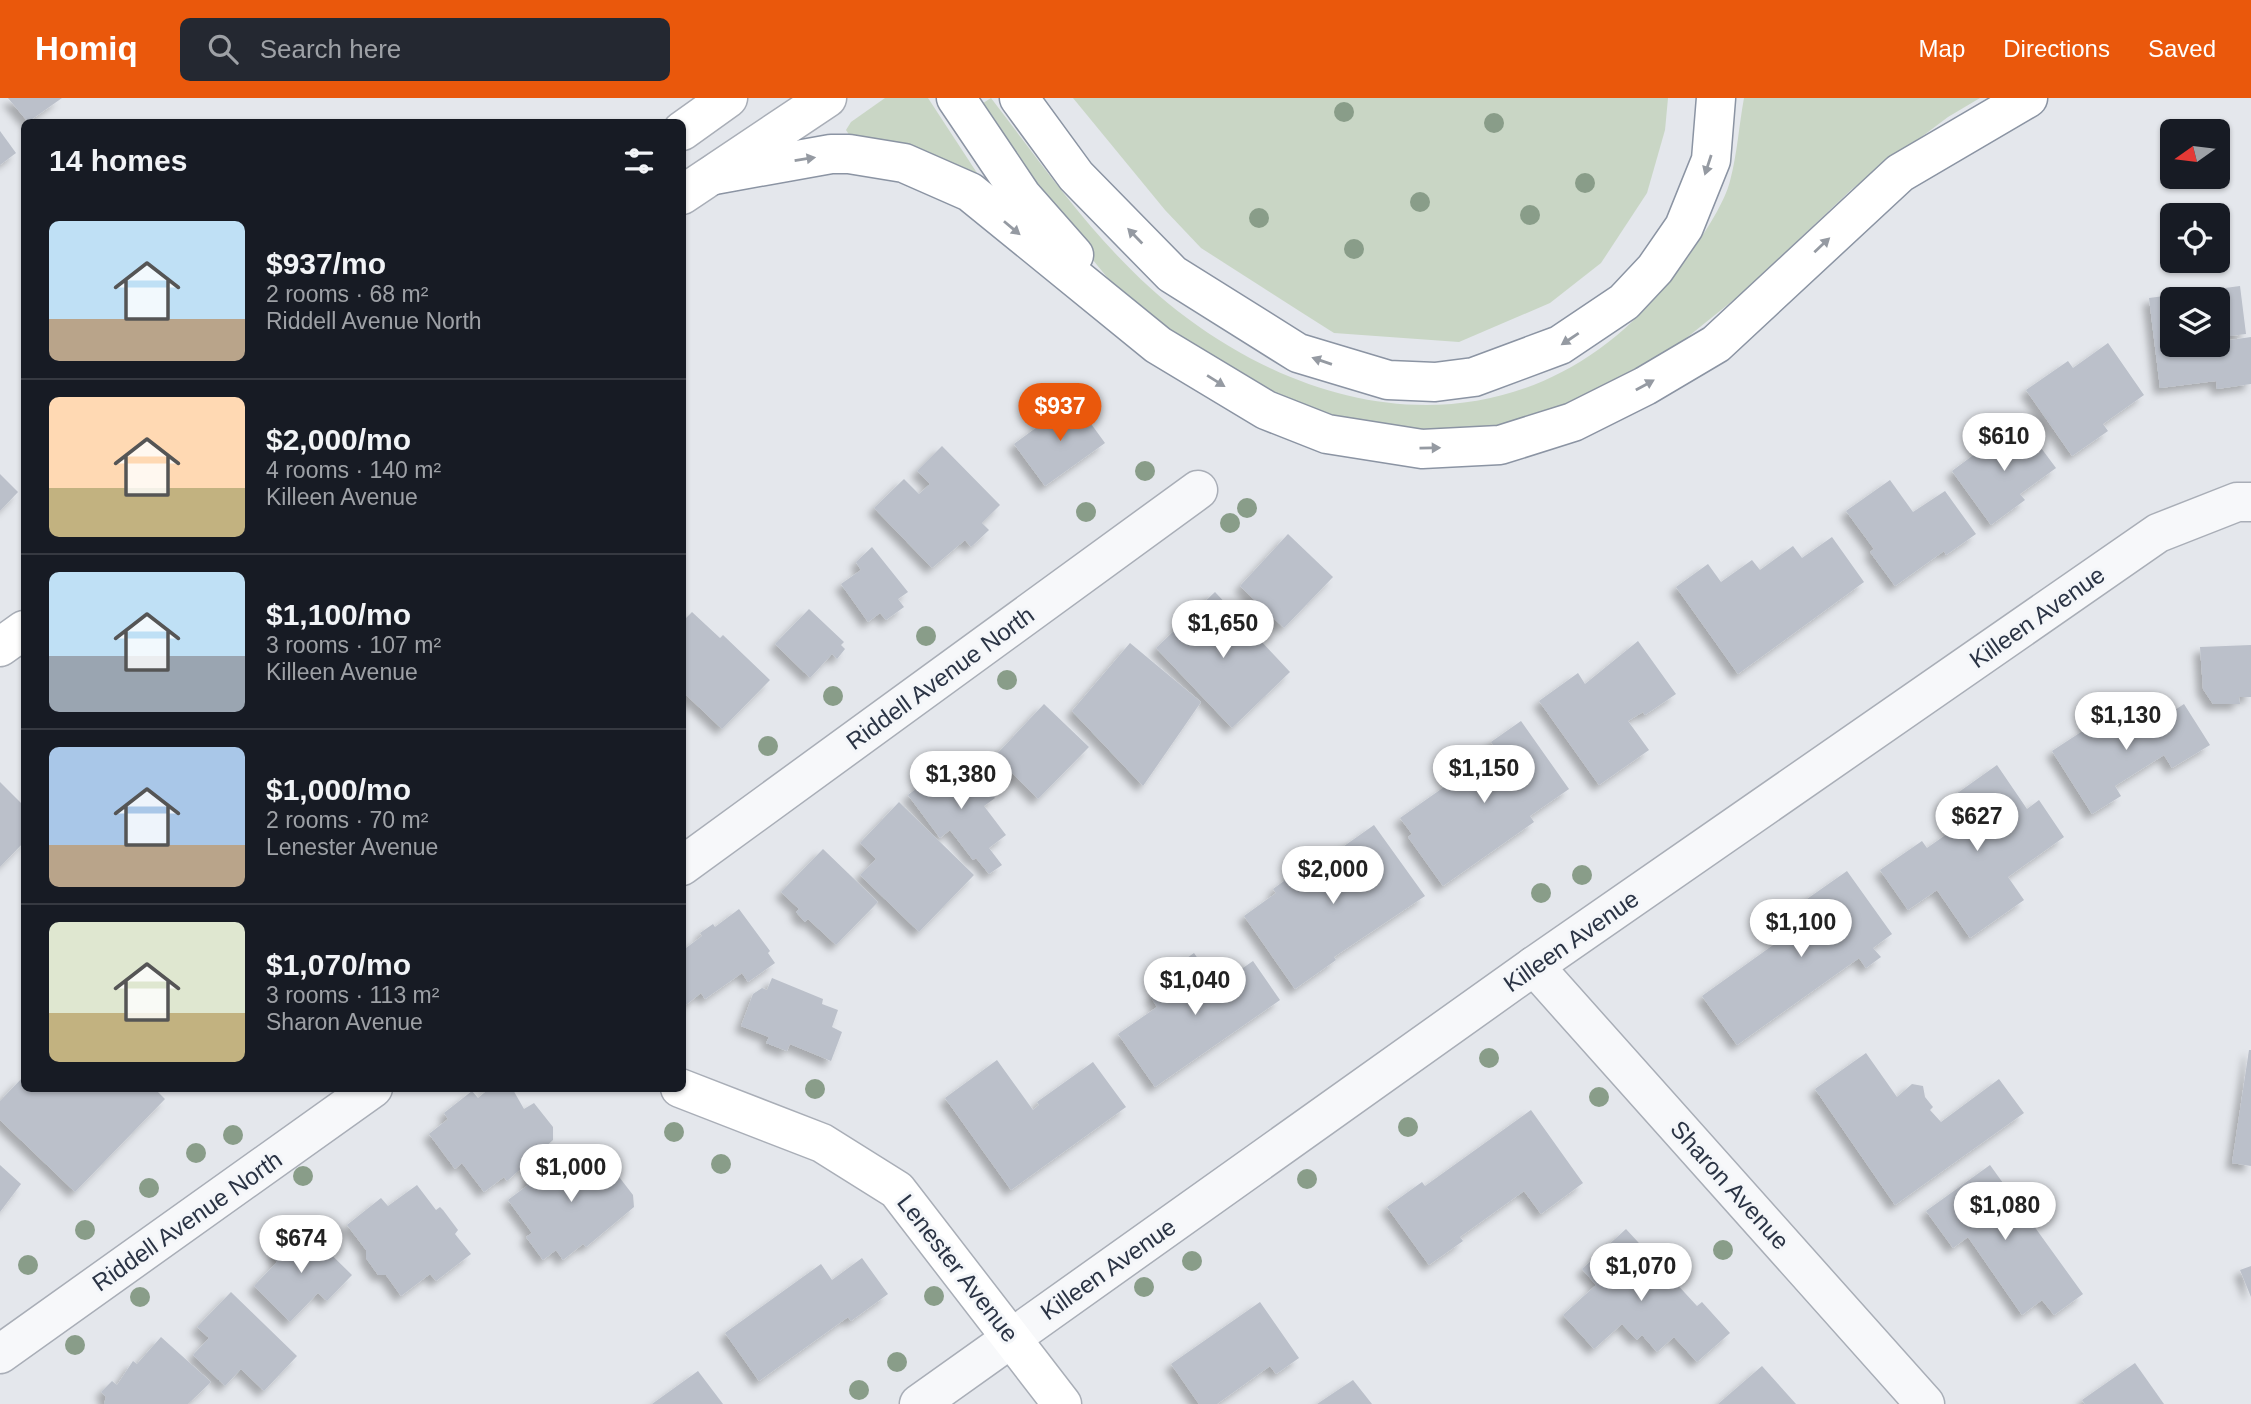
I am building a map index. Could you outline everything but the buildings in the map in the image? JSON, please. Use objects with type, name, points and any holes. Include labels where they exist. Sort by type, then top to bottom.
[{"type":"main road","points":[[686,128],[728,98]]},
{"type":"main road","points":[[698,185],[827,98]]},
{"type":"main road","points":[[956,98],[1023,196],[1158,345]]},
{"type":"main road","points":[[1019,98],[1076,176],[1171,274],[1298,353],[1388,380],[1435,382],[1474,377],[1560,345],[1624,302],[1655,269],[1684,227],[1711,160],[1716,98]]},
{"type":"main road","points":[[698,185],[831,154],[849,154],[904,163],[970,192],[1158,345],[1266,410],[1327,434],[1422,449],[1500,445],[1573,422],[1645,386],[1716,344],[1899,173],[2028,98]]},
{"type":"main road","points":[[0,647],[21,632]]},
{"type":"main road","name":"Lenester Avenue","points":[[686,1090],[822,1143],[897,1190],[1062,1404]]},
{"type":"street","name":"Riddell Avenue North","points":[[686,863],[1198,490]]},
{"type":"street","name":"Killeen Avenue","points":[[919,1404],[1534,966],[2158,533],[2244,502]]},
{"type":"street","name":"Sharon Avenue","points":[[1534,966],[1926,1404]]},
{"type":"street","name":"Riddell Avenue North","points":[[0,1354],[367,1092]]},
{"type":"green space","points":[[885,98],[928,98],[979,176],[855,144],[846,130],[851,122]]},
{"type":"green space","points":[[991,98],[1058,186],[1106,243],[1158,295],[1187,318],[1247,356],[1310,384],[1373,401],[1437,405],[1499,396],[1559,374],[1615,336],[1667,284],[1712,220],[1726,193],[1744,98],[1980,98],[1948,117],[1852,189],[1741,294],[1659,360],[1534,420],[1445,435],[1309,411],[1199,352],[1120,293],[1051,209],[980,105]]},
{"type":"green space","points":[[1073,98],[1668,98],[1665,130],[1647,193],[1601,263],[1550,303],[1459,342],[1334,333],[1201,248],[1165,210]]}]
